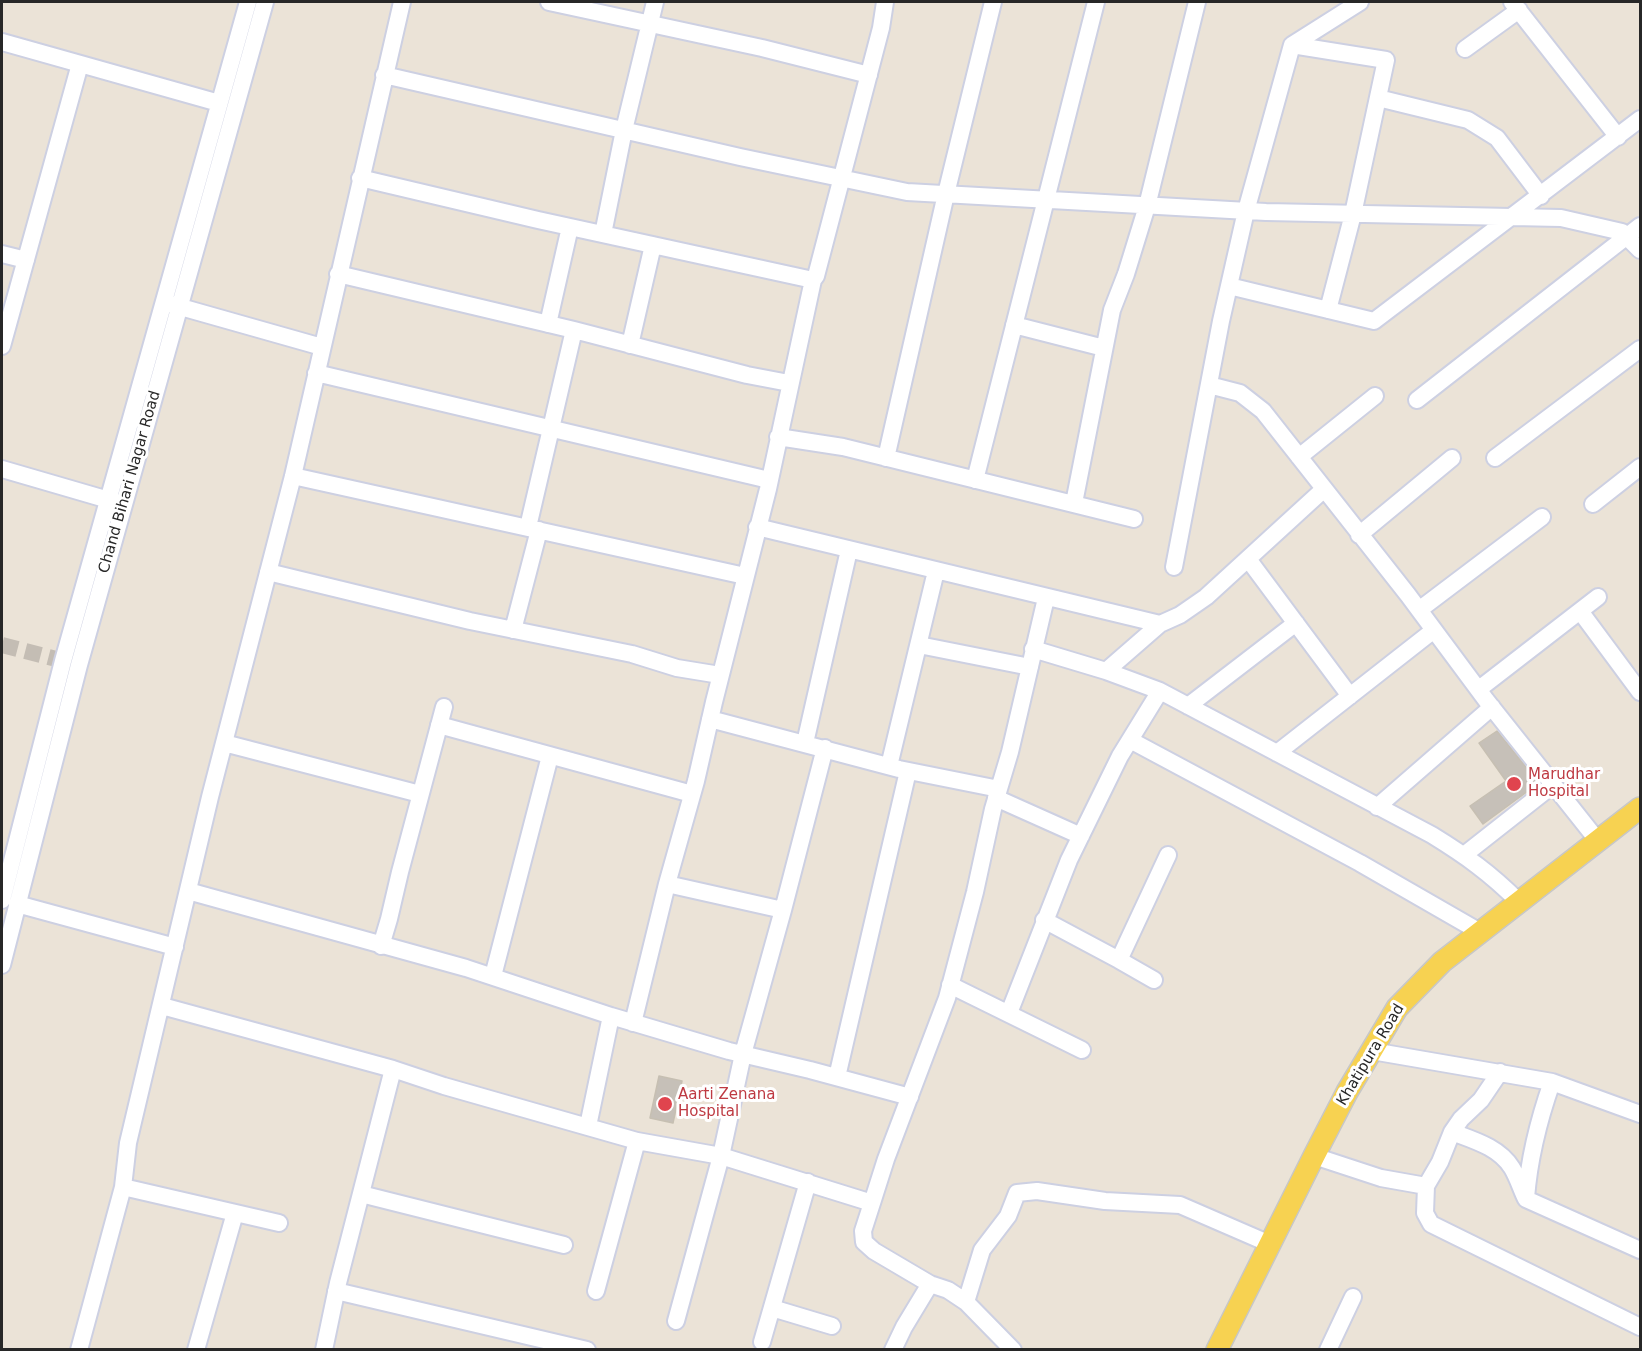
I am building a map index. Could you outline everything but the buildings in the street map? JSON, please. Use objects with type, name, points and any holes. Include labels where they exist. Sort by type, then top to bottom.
[{"type":"main road","name":"Khatipura Road","points":[[1217,1350],[1314,1156],[1397,1008],[1442,962],[1641,808]]},
{"type":"street","name":"Chand Bihari Nagar Road","points":[[171,304],[219,103],[248,2]]},
{"type":"street","name":"Chand Bihari Nagar Road","points":[[2,965],[9,902],[63,661],[116,502],[171,304],[265,2]]},
{"type":"street","points":[[79,1350],[123,1187],[128,1143],[224,743],[293,476],[402,2]]},
{"type":"street","points":[[549,2],[762,48],[868,75]]},
{"type":"street","points":[[603,234],[624,130],[655,2]]},
{"type":"street","points":[[633,1023],[758,527],[813,280],[842,178],[885,2]]},
{"type":"street","points":[[886,458],[946,194],[993,2]]},
{"type":"street","points":[[975,480],[1096,2]]},
{"type":"street","points":[[1074,503],[1112,310],[1147,206],[1197,2]]},
{"type":"street","points":[[1174,567],[1229,286],[1246,211],[1292,45],[1360,2]]},
{"type":"street","points":[[1466,49],[1516,6],[1618,137]]},
{"type":"street","points":[[2,42],[219,103]]},
{"type":"street","points":[[1292,45],[1386,60],[1353,214],[1328,310]]},
{"type":"street","points":[[2,346],[80,64]]},
{"type":"street","points":[[384,75],[907,192],[1246,211],[1561,218],[1622,232],[1641,250]]},
{"type":"street","points":[[1378,98],[1468,120],[1497,138],[1540,196]]},
{"type":"street","points":[[1229,286],[1374,321],[1641,119]]},
{"type":"street","points":[[360,178],[813,280]]},
{"type":"street","points":[[1417,400],[1641,226]]},
{"type":"street","points":[[548,324],[570,227]]},
{"type":"street","points":[[630,345],[652,245]]},
{"type":"street","points":[[2,254],[26,260]]},
{"type":"street","points":[[338,274],[574,330],[747,375],[789,383]]},
{"type":"street","points":[[171,304],[322,347]]},
{"type":"street","points":[[1014,326],[1104,348]]},
{"type":"street","points":[[513,630],[534,529],[551,429],[574,330]]},
{"type":"street","points":[[1495,458],[1641,349]]},
{"type":"street","points":[[316,373],[769,480]]},
{"type":"street","points":[[1209,385],[1240,393],[1263,411],[1598,841]]},
{"type":"street","points":[[1299,457],[1375,396]]},
{"type":"street","points":[[778,437],[843,447],[1134,519]]},
{"type":"street","points":[[1359,535],[1452,458]]},
{"type":"street","points":[[1593,504],[1641,467]]},
{"type":"street","points":[[2,469],[116,502]]},
{"type":"street","points":[[293,476],[745,576]]},
{"type":"street","points":[[1106,671],[1160,624],[1180,615],[1206,597],[1323,490]]},
{"type":"street","points":[[1419,610],[1542,517]]},
{"type":"street","points":[[758,527],[1160,624]]},
{"type":"street","points":[[805,743],[849,550]]},
{"type":"street","points":[[1248,559],[1350,696]]},
{"type":"street","points":[[889,766],[936,571]]},
{"type":"street","points":[[268,572],[513,630],[632,654],[677,668],[720,675]]},
{"type":"street","points":[[1479,689],[1598,597]]},
{"type":"street","points":[[1013,1350],[966,1302],[874,1251],[864,1242],[863,1231],[950,985],[975,892],[997,794],[1010,752],[1046,598]]},
{"type":"street","points":[[1580,611],[1641,692]]},
{"type":"street","points":[[1188,706],[1296,623]]},
{"type":"street","points":[[1277,753],[1434,630]]},
{"type":"street","points":[[919,645],[1030,668]]},
{"type":"street","points":[[1034,649],[1106,671],[1160,691],[1431,835],[1491,875],[1519,902]]},
{"type":"street","points":[[1009,1014],[1044,920],[1080,836],[1130,740],[1160,691]]},
{"type":"street","points":[[381,946],[444,707]]},
{"type":"street","points":[[1377,807],[1492,707]]},
{"type":"street","points":[[710,719],[997,794],[1080,836]]},
{"type":"street","points":[[439,725],[692,794]]},
{"type":"street","points":[[1130,740],[1360,863],[1480,932]]},
{"type":"street","points":[[224,743],[420,794]]},
{"type":"street","points":[[676,1321],[721,1156],[743,1054],[825,748]]},
{"type":"street","points":[[493,976],[550,756]]},
{"type":"street","points":[[837,1077],[908,771]]},
{"type":"street","points":[[1464,855],[1553,785]]},
{"type":"street","points":[[1119,960],[1168,855]]},
{"type":"street","points":[[667,884],[783,910]]},
{"type":"street","points":[[188,891],[493,976],[633,1023],[910,1097]]},
{"type":"street","points":[[9,902],[175,947]]},
{"type":"street","points":[[1044,920],[1154,980]]},
{"type":"street","points":[[950,985],[1082,1050]]},
{"type":"street","points":[[162,1006],[393,1069],[444,1086],[637,1141],[721,1156],[872,1203]]},
{"type":"street","points":[[588,1126],[611,1016]]},
{"type":"street","points":[[1372,1051],[1552,1082],[1641,1114]]},
{"type":"street","points":[[324,1350],[336,1291],[393,1069]]},
{"type":"street","points":[[1500,1072],[1480,1100],[1452,1132],[1440,1162],[1426,1186],[1425,1213],[1431,1224],[1640,1325]]},
{"type":"street","points":[[1526,1199],[1532,1155],[1543,1108],[1552,1082]]},
{"type":"street","points":[[1452,1132],[1491,1147],[1506,1160],[1526,1199],[1641,1250]]},
{"type":"street","points":[[596,1291],[637,1141]]},
{"type":"street","points":[[1314,1156],[1380,1178],[1426,1186]]},
{"type":"street","points":[[762,1342],[808,1182]]},
{"type":"street","points":[[123,1187],[279,1223]]},
{"type":"street","points":[[966,1302],[982,1250],[1008,1216],[1017,1193],[1037,1191],[1105,1201],[1180,1205],[1270,1244]]},
{"type":"street","points":[[361,1194],[564,1245]]},
{"type":"street","points":[[196,1350],[236,1213]]},
{"type":"street","points":[[893,1350],[930,1284]]},
{"type":"street","points":[[336,1291],[587,1350]]},
{"type":"street","points":[[1328,1350],[1353,1297]]},
{"type":"street","points":[[772,1308],[832,1326]]},
{"type":"tunnel","points":[[2,645],[76,664]]},
{"type":"place","name":"Marudhar Hospital","points":[[1514,784]]},
{"type":"place","name":"Aarti Zenana Hospital","points":[[665,1104]]}]
